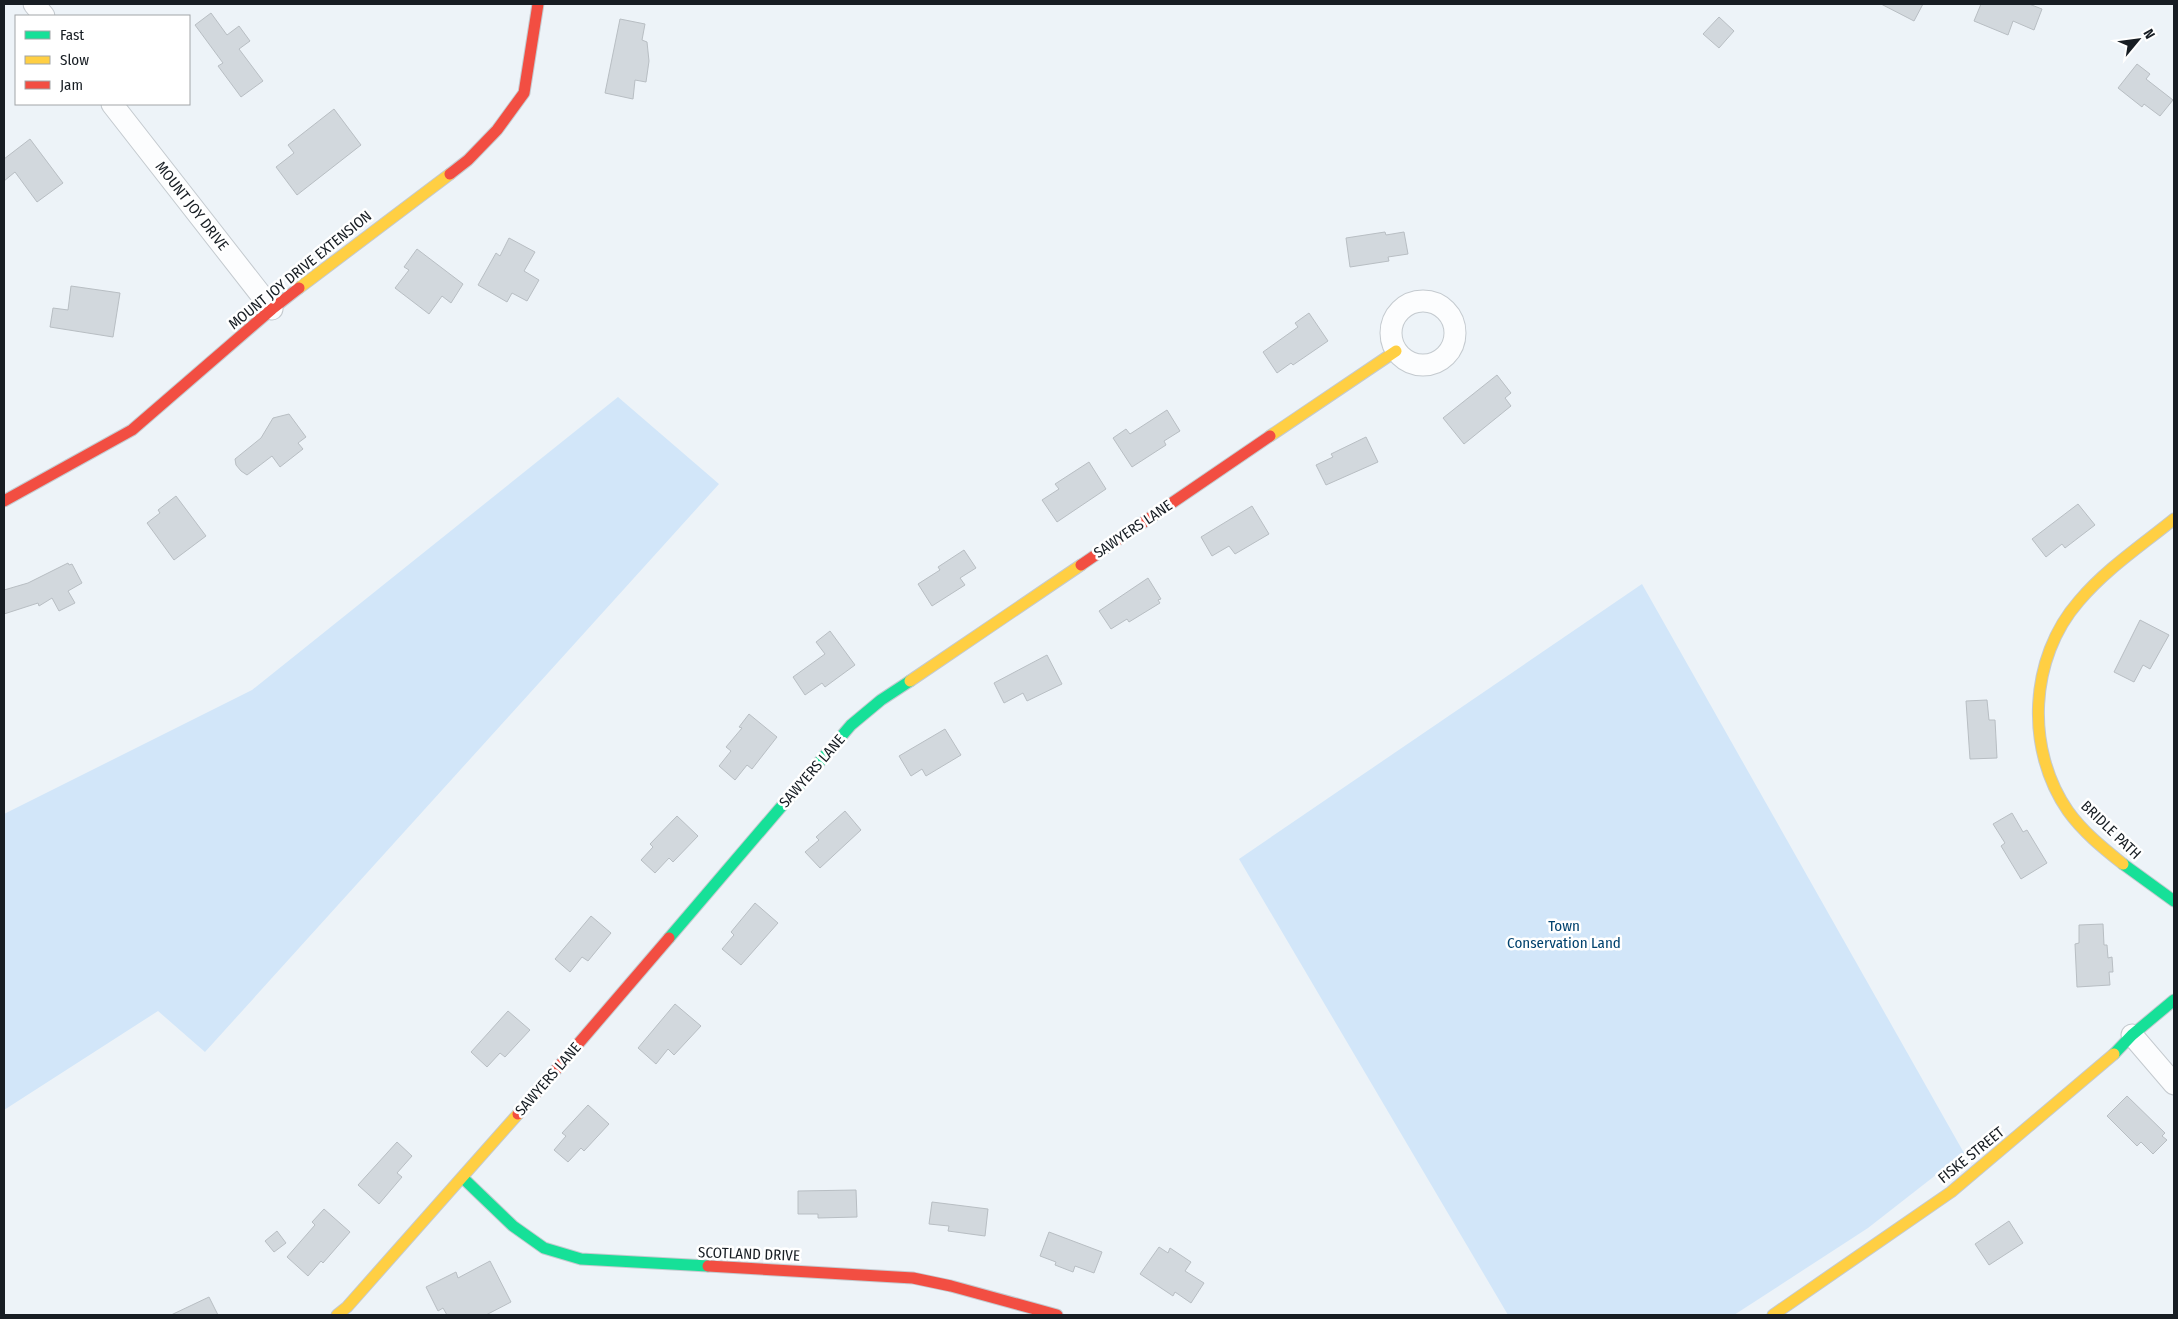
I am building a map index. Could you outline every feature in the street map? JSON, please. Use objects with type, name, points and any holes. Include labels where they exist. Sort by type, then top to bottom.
[{"type":"street","points":[[34,4],[43,15]]},
{"type":"street","name":"MOUNT JOY DRIVE EXTENSION","points":[[4,501],[132,430],[272,308],[468,160],[497,130],[524,93],[538,4]]},
{"type":"street","name":"MOUNT JOY DRIVE","points":[[113,105],[272,308]]},
{"type":"street","name":"SAWYERS LANE","points":[[337,1315],[353,1301],[463,1178],[851,725],[881,700],[1396,351]]},
{"type":"street","name":"BRIDLE PATH","points":[[2174,519],[2103,578],[2068,614],[2054,638],[2044,666],[2037,698],[2042,751],[2060,799],[2074,818],[2100,845],[2174,901]]},
{"type":"street","name":"FISKE STREET","points":[[1774,1315],[1951,1192],[2106,1062],[2132,1035],[2174,1000]]},
{"type":"street","points":[[2132,1035],[2174,1084]]},
{"type":"street","name":"SCOTLAND DRIVE","points":[[463,1178],[513,1226],[544,1248],[581,1258],[914,1278],[1058,1315]]},
{"type":"green space","points":[[618,397],[719,484],[205,1052],[158,1011],[4,1110],[4,814],[252,690]]},
{"type":"green space","name":"Town Conservation Land","points":[[1642,584],[1964,1153],[1868,1228],[1734,1315],[1508,1315],[1239,859]]},
{"type":"building","points":[[1881,4],[1923,4],[1914,21]]},
{"type":"building","points":[[1981,4],[2029,4],[2042,9],[2034,30],[2013,21],[2008,35],[1974,21]]},
{"type":"building","points":[[211,13],[227,35],[239,26],[250,41],[239,49],[263,81],[241,97],[218,66],[223,63],[195,25]]},
{"type":"building","points":[[1719,17],[1734,31],[1719,48],[1703,34]]},
{"type":"building","points":[[620,19],[645,24],[642,40],[647,42],[649,61],[646,82],[635,80],[633,99],[605,93]]},
{"type":"building","points":[[2137,64],[2150,74],[2146,79],[2173,100],[2160,116],[2144,104],[2142,107],[2118,88]]},
{"type":"building","points":[[334,109],[361,145],[297,195],[276,167],[294,153],[288,145]]},
{"type":"building","points":[[30,139],[63,183],[37,202],[15,172],[4,181],[4,159]]},
{"type":"building","points":[[1385,232],[1386,235],[1404,232],[1408,254],[1388,257],[1389,261],[1350,267],[1346,238]]},
{"type":"building","points":[[509,238],[535,252],[524,271],[539,280],[527,301],[512,293],[507,302],[478,285],[496,253],[500,256]]},
{"type":"building","points":[[417,249],[463,284],[451,303],[442,296],[429,314],[395,288],[409,270],[404,267]]},
{"type":"building","points":[[71,286],[120,293],[113,337],[50,327],[53,308],[68,310]]},
{"type":"building","points":[[1309,313],[1328,341],[1293,365],[1291,363],[1277,373],[1263,352],[1298,327],[1295,323]]},
{"type":"building","points":[[1497,375],[1511,393],[1505,398],[1511,406],[1464,444],[1443,418]]},
{"type":"building","points":[[1167,410],[1180,431],[1164,441],[1166,445],[1132,467],[1113,438],[1126,429],[1130,434]]},
{"type":"building","points":[[289,414],[306,437],[298,443],[303,449],[280,467],[272,456],[247,475],[241,471],[236,465],[235,459],[261,438],[273,418]]},
{"type":"building","points":[[1366,437],[1378,462],[1326,485],[1316,465],[1333,457],[1331,454]]},
{"type":"building","points":[[1089,462],[1106,489],[1057,522],[1042,500],[1059,489],[1055,484]]},
{"type":"building","points":[[176,496],[206,536],[174,560],[147,523],[160,513],[158,510]]},
{"type":"building","points":[[2078,504],[2095,525],[2065,548],[2062,544],[2046,557],[2032,539]]},
{"type":"building","points":[[1252,506],[1269,534],[1235,554],[1229,546],[1212,556],[1201,537]]},
{"type":"building","points":[[964,550],[976,568],[960,578],[965,585],[932,606],[918,584],[940,570],[938,567]]},
{"type":"building","points":[[68,563],[69,565],[72,564],[82,583],[68,591],[75,603],[59,611],[52,598],[39,606],[38,603],[4,614],[4,590],[28,583]]},
{"type":"building","points":[[1148,578],[1161,599],[1158,600],[1160,603],[1129,622],[1127,619],[1111,629],[1099,611]]},
{"type":"building","points":[[2140,620],[2169,635],[2150,669],[2143,665],[2134,682],[2114,672]]},
{"type":"building","points":[[830,631],[855,665],[825,687],[822,683],[805,695],[793,677],[825,654],[816,642]]},
{"type":"building","points":[[1047,655],[1062,684],[1027,701],[1023,693],[1004,703],[994,683]]},
{"type":"building","points":[[1987,700],[1989,720],[1995,720],[1997,758],[1970,759],[1966,701]]},
{"type":"building","points":[[749,714],[777,737],[752,769],[747,765],[735,780],[719,766],[731,751],[726,747],[742,728],[739,727]]},
{"type":"building","points":[[945,729],[961,755],[926,776],[922,769],[911,776],[899,756]]},
{"type":"building","points":[[845,811],[861,830],[820,868],[805,852],[819,840],[816,837]]},
{"type":"building","points":[[2012,813],[2023,832],[2027,830],[2047,863],[2021,879],[2001,846],[2005,843],[1993,824]]},
{"type":"building","points":[[677,816],[698,836],[673,862],[669,858],[655,873],[641,860],[653,847],[650,844]]},
{"type":"building","points":[[755,903],[778,923],[741,965],[722,949],[734,935],[731,932]]},
{"type":"building","points":[[591,916],[611,933],[588,961],[582,957],[570,972],[555,959]]},
{"type":"building","points":[[2103,924],[2104,945],[2107,945],[2108,958],[2112,957],[2113,972],[2109,972],[2110,985],[2077,987],[2075,944],[2079,943],[2079,925]]},
{"type":"building","points":[[675,1004],[701,1026],[674,1055],[668,1049],[656,1064],[638,1048]]},
{"type":"building","points":[[508,1011],[530,1030],[505,1057],[500,1053],[487,1067],[471,1052]]},
{"type":"building","points":[[2127,1096],[2165,1133],[2162,1136],[2167,1140],[2153,1154],[2141,1142],[2137,1146],[2107,1116]]},
{"type":"building","points":[[588,1105],[609,1124],[584,1151],[581,1148],[568,1162],[554,1150],[566,1136],[562,1133]]},
{"type":"building","points":[[397,1142],[412,1156],[397,1173],[402,1177],[379,1204],[358,1185]]},
{"type":"building","points":[[856,1190],[857,1217],[818,1218],[818,1214],[798,1214],[798,1191]]},
{"type":"building","points":[[932,1202],[988,1209],[985,1236],[948,1231],[949,1226],[929,1224]]},
{"type":"building","points":[[324,1209],[350,1232],[323,1263],[321,1261],[308,1276],[287,1257],[315,1225],[312,1222]]},
{"type":"building","points":[[2009,1221],[2023,1243],[1989,1265],[1975,1244]]},
{"type":"building","points":[[277,1231],[286,1243],[274,1252],[265,1241]]},
{"type":"building","points":[[1049,1232],[1102,1252],[1094,1273],[1075,1266],[1073,1272],[1055,1265],[1056,1262],[1040,1256]]},
{"type":"building","points":[[1159,1247],[1168,1253],[1170,1248],[1191,1262],[1185,1271],[1204,1283],[1191,1303],[1175,1292],[1173,1296],[1140,1274]]},
{"type":"building","points":[[490,1261],[511,1302],[486,1315],[447,1315],[443,1308],[438,1311],[426,1287],[456,1272],[458,1278]]},
{"type":"building","points":[[209,1297],[218,1315],[171,1315]]},
{"type":"traffic: fast","points":[[669,938],[851,725],[881,700],[910,681]]},
{"type":"traffic: fast","points":[[2123,864],[2174,901]]},
{"type":"traffic: fast","points":[[2114,1054],[2132,1035],[2174,1000]]},
{"type":"traffic: fast","points":[[463,1178],[513,1226],[544,1248],[581,1259],[708,1266]]},
{"type":"traffic: slow","points":[[299,288],[450,174]]},
{"type":"traffic: slow","points":[[1270,436],[1396,351]]},
{"type":"traffic: slow","points":[[2123,864],[2080,826],[2068,811],[2054,787],[2045,760],[2039,732],[2042,676],[2050,649],[2062,624],[2079,601],[2112,568],[2174,519]]},
{"type":"traffic: slow","points":[[910,681],[1081,565]]},
{"type":"traffic: slow","points":[[1773,1315],[1951,1192],[2114,1054]]},
{"type":"traffic: slow","points":[[337,1315],[347,1307],[518,1114]]},
{"type":"traffic: jam","points":[[450,174],[468,160],[497,130],[524,93],[538,4]]},
{"type":"traffic: jam","points":[[4,501],[132,430],[299,288]]},
{"type":"traffic: jam","points":[[1081,565],[1270,436]]},
{"type":"traffic: jam","points":[[518,1114],[669,938]]},
{"type":"traffic: jam","points":[[708,1266],[913,1278],[951,1286],[1057,1315]]}]
